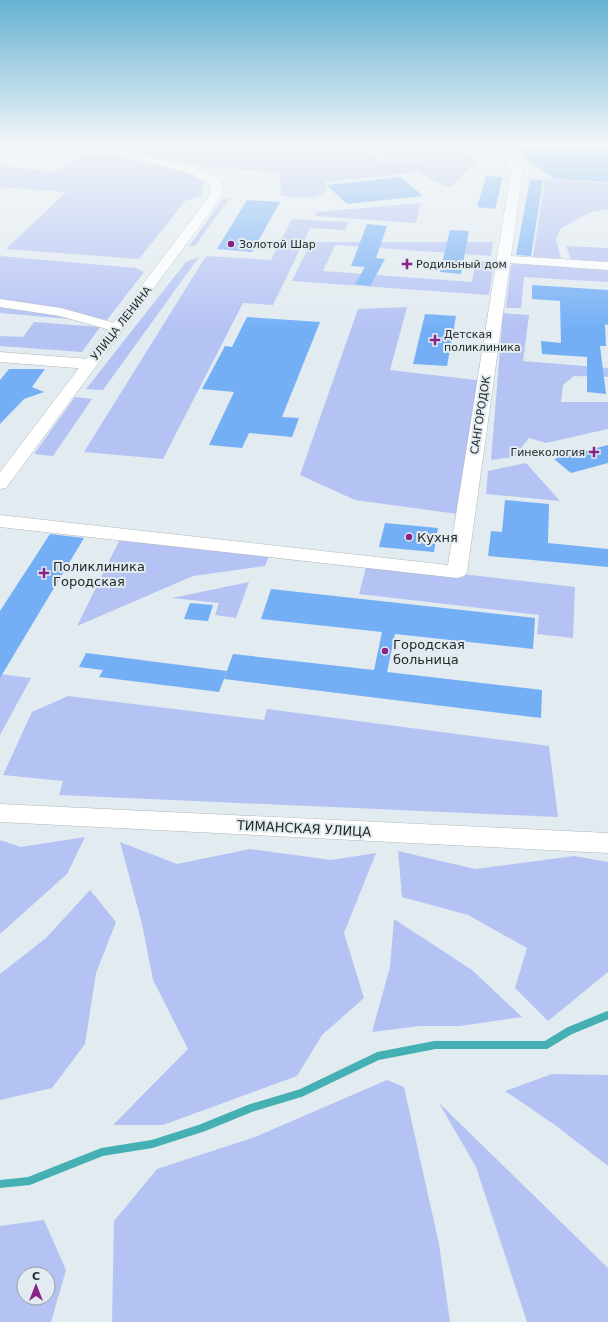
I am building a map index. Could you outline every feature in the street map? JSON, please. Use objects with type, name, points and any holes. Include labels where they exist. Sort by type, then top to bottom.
[{"type":"street","name":"УЛИЦА ЛЕНИНА","points":[[0,484],[88,364],[169,262],[209,206]]},
{"type":"street","name":"САНГОРОДОК","points":[[0,521],[457,572],[512,206]]},
{"type":"street","points":[[504,259],[608,266]]},
{"type":"street","points":[[0,303],[61,312],[117,328]]},
{"type":"street","points":[[0,357],[88,364]]},
{"type":"street","name":"ТИМАНСКАЯ УЛИЦА","points":[[0,814],[608,843]]},
{"type":"shaded area","points":[[52,206],[181,206],[139,259],[6,249]]},
{"type":"shaded area","points":[[218,206],[224,206],[195,246],[189,246]]},
{"type":"shaded area","points":[[390,206],[420,206],[416,223],[315,216],[316,212]]},
{"type":"shaded area","points":[[541,206],[608,206],[608,209],[591,212],[561,228],[556,239],[561,259],[533,257]]},
{"type":"shaded area","points":[[292,219],[348,222],[345,230],[310,228],[273,305],[243,303],[163,459],[84,452],[206,256],[271,260]]},
{"type":"shaded area","points":[[311,242],[493,242],[491,256],[335,245],[323,271],[472,282],[476,261],[494,262],[489,295],[292,281]]},
{"type":"shaded area","points":[[566,246],[608,248],[608,262],[571,259]]},
{"type":"shaded area","points":[[0,256],[136,268],[144,272],[107,320],[63,310],[0,300]]},
{"type":"shaded area","points":[[199,257],[103,390],[86,389],[186,262]]},
{"type":"shaded area","points":[[519,263],[608,269],[608,282],[524,277],[521,308],[506,308],[511,265]]},
{"type":"shaded area","points":[[0,306],[45,312],[69,319],[0,313]]},
{"type":"shaded area","points":[[407,307],[390,370],[484,381],[465,515],[355,500],[300,475],[358,309]]},
{"type":"shaded area","points":[[503,313],[529,315],[523,361],[608,368],[608,377],[574,376],[563,385],[561,402],[608,402],[608,429],[546,443],[529,438],[514,457],[491,460]]},
{"type":"shaded area","points":[[34,322],[100,327],[82,352],[0,346],[0,336],[23,337]]},
{"type":"shaded area","points":[[75,397],[92,399],[53,456],[34,454]]},
{"type":"shaded area","points":[[526,463],[560,501],[486,494],[488,471]]},
{"type":"shaded area","points":[[121,537],[270,553],[265,566],[193,576],[77,626]]},
{"type":"shaded area","points":[[367,563],[575,587],[573,638],[537,634],[539,615],[359,594]]},
{"type":"shaded area","points":[[249,582],[236,618],[215,615],[219,603],[172,598]]},
{"type":"shaded area","points":[[0,674],[31,678],[0,735]]},
{"type":"shaded area","points":[[68,696],[264,720],[267,709],[549,746],[558,817],[59,795],[63,781],[3,775],[32,712]]},
{"type":"shaded area","points":[[85,837],[67,874],[0,934],[0,840],[21,847]]},
{"type":"shaded area","points":[[120,842],[177,864],[250,849],[331,860],[376,853],[344,933],[364,998],[322,1035],[297,1076],[163,1125],[113,1125],[188,1049],[153,980],[142,924]]},
{"type":"shaded area","points":[[398,851],[475,869],[574,856],[608,862],[608,972],[548,1021],[515,988],[527,948],[468,915],[402,897]]},
{"type":"shaded area","points":[[90,890],[116,922],[96,973],[85,1044],[52,1088],[0,1100],[0,974],[46,938]]},
{"type":"shaded area","points":[[394,919],[472,970],[522,1017],[460,1026],[420,1026],[372,1032],[390,967]]},
{"type":"shaded area","points":[[552,1074],[608,1075],[608,1166],[555,1125],[505,1091]]},
{"type":"shaded area","points":[[387,1080],[404,1087],[439,1244],[450,1322],[112,1322],[114,1221],[157,1169],[255,1137]]},
{"type":"shaded area","points":[[439,1103],[608,1268],[608,1322],[527,1322],[476,1167]]},
{"type":"shaded area","points":[[44,1220],[66,1270],[56,1305],[56,1266],[16,1266],[16,1306],[56,1306],[51,1322],[0,1322],[0,1226]]},
{"type":"building","points":[[244,206],[278,206],[252,252],[217,249]]},
{"type":"building","points":[[477,206],[496,206],[495,209],[477,207]]},
{"type":"building","points":[[525,206],[539,206],[531,256],[516,255]]},
{"type":"building","points":[[367,224],[387,226],[376,258],[385,259],[370,286],[355,284],[365,267],[351,266]]},
{"type":"building","points":[[450,230],[469,231],[461,274],[440,272]]},
{"type":"building","points":[[532,285],[608,290],[608,325],[605,324],[606,346],[600,346],[606,394],[587,392],[587,357],[542,354],[541,341],[561,343],[560,301],[532,299]]},
{"type":"building","name":"Детская поликлиника","points":[[425,314],[456,316],[447,366],[413,364]]},
{"type":"building","points":[[247,317],[320,322],[282,417],[299,418],[292,437],[249,433],[242,448],[209,445],[234,392],[202,389],[225,346],[232,347]]},
{"type":"building","points":[[9,369],[45,369],[32,387],[44,392],[24,399],[0,424],[0,380]]},
{"type":"building","name":"Гинекология","points":[[608,445],[608,463],[571,473],[554,459]]},
{"type":"building","points":[[505,500],[549,504],[548,543],[608,549],[608,567],[488,556],[491,531],[502,532]]},
{"type":"building","name":"Кухня","points":[[385,523],[438,528],[434,552],[379,547]]},
{"type":"building","name":"Поликлиника Городская","points":[[50,534],[84,538],[0,678],[0,611]]},
{"type":"building","name":"Городская больница","points":[[271,589],[535,618],[533,649],[395,634],[387,672],[542,690],[541,718],[224,679],[233,654],[374,670],[382,632],[261,619]]},
{"type":"building","points":[[190,603],[213,605],[208,621],[184,619]]},
{"type":"building","points":[[86,653],[227,671],[219,692],[99,677],[103,670],[79,667]]},
{"type":"waterway","points":[[0,1184],[29,1181],[102,1152],[152,1144],[202,1128],[251,1108],[301,1093],[378,1056],[435,1045],[546,1045],[569,1031],[608,1015]]},
{"type":"place","name":"Золотой Шар","points":[[231,244]]},
{"type":"place","name":"Родильный дом","points":[[407,264]]},
{"type":"place","name":"Детская поликлиника","points":[[435,340]]},
{"type":"place","name":"Гинекология","points":[[594,452]]},
{"type":"place","name":"Кухня","points":[[409,537]]},
{"type":"place","name":"Поликлиника Городская","points":[[44,573]]},
{"type":"place","name":"Городская больница","points":[[385,651]]}]
